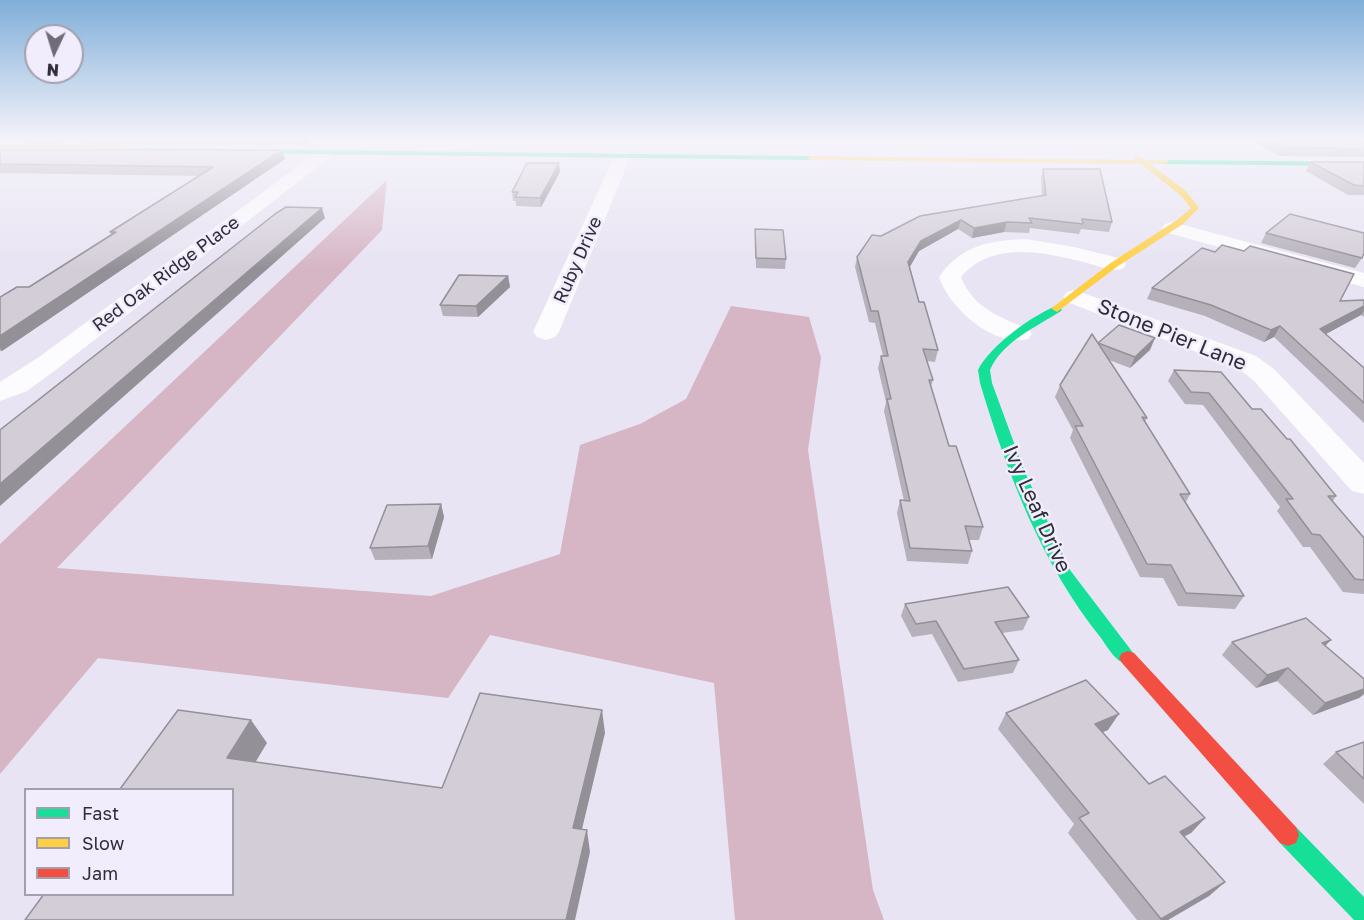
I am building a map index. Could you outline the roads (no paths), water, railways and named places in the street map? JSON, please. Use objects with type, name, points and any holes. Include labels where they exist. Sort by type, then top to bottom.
[{"type":"street","name":"Red Oak Ridge Place","points":[[0,393],[17,385],[48,363],[288,183]]},
{"type":"street","name":"Ruby Drive","points":[[546,332],[611,183]]},
{"type":"street","name":"Ivy Leaf Drive","points":[[1171,183],[1192,200],[1195,208],[1190,215],[1115,264],[1075,297],[1018,334],[993,356],[984,370],[987,388],[1009,450],[1064,574],[1126,656],[1309,859],[1364,915]]},
{"type":"street","points":[[1172,228],[1364,280]]},
{"type":"street","points":[[1018,334],[973,314],[952,288],[950,277],[955,267],[979,253],[1018,246],[1059,249],[1115,264]]},
{"type":"street","name":"Stone Pier Lane","points":[[1075,297],[1247,362],[1264,375],[1364,483]]}]
